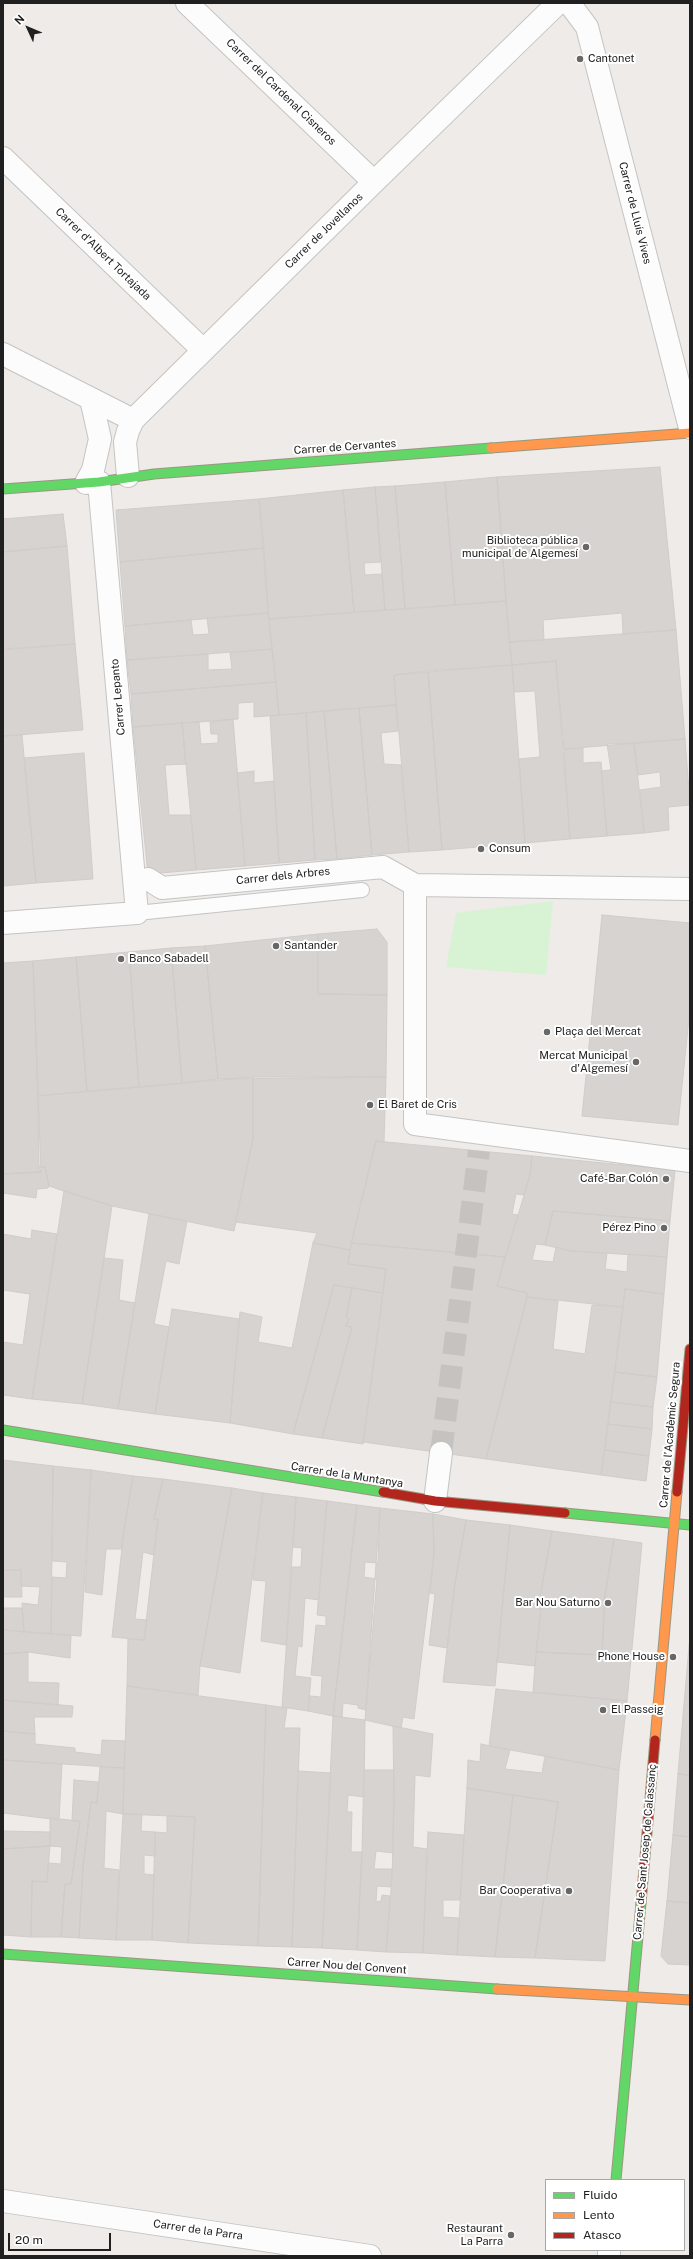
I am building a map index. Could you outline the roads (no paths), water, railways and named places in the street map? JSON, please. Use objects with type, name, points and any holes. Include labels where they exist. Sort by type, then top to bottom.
[{"type":"street","name":"Carrer del Cardenal Cisneros","points":[[187,3],[374,182]]},
{"type":"street","name":"Carrer de Jovellanos","points":[[128,476],[125,442],[128,431],[134,420],[202,350],[558,3]]},
{"type":"street","name":"Carrer de Lluís Vives","points":[[568,3],[587,27],[690,428]]},
{"type":"street","name":"Carrer d'Albert Tortajada","points":[[3,158],[202,350]]},
{"type":"street","points":[[3,354],[134,420]]},
{"type":"street","points":[[91,398],[100,439],[93,470],[92,482]]},
{"type":"street","name":"Carrer de Cervantes","points":[[3,489],[92,482],[128,476],[690,434]]},
{"type":"street","name":"Carrer Lepanto","points":[[92,482],[137,913]]},
{"type":"street","name":"Carrer dels Arbres","points":[[148,879],[162,888],[383,867],[415,885]]},
{"type":"street","points":[[690,889],[415,885],[415,1124],[480,1142],[690,1161]]},
{"type":"street","points":[[3,923],[137,913]]},
{"type":"street","name":"Carrer de l'Acadèmic Segura","points":[[674,1524],[690,1349]]},
{"type":"street","name":"Carrer de la Muntanya","points":[[3,1430],[435,1501],[690,1525]]},
{"type":"street","points":[[435,1501],[440,1453]]},
{"type":"street","name":"Carrer de Sant Josep de Calassanç","points":[[616,2179],[674,1524]]},
{"type":"street","name":"Carrer Nou del Convent","points":[[3,1954],[632,1998],[690,2000]]},
{"type":"street","name":"Carrer de la Parra","points":[[3,2201],[370,2256]]},
{"type":"lane","points":[[137,913],[362,890]]},
{"type":"tunnel","points":[[441,1453],[479,1151]]},
{"type":"place","name":"Cantonet","points":[[580,59]]},
{"type":"place","name":"Biblioteca pública municipal de Algemesí","points":[[586,547]]},
{"type":"place","name":"Consum","points":[[481,849]]},
{"type":"place","name":"Santander","points":[[276,946]]},
{"type":"place","name":"Banco Sabadell","points":[[121,959]]},
{"type":"place","name":"Plaça del Mercat","points":[[547,1032]]},
{"type":"place","name":"Mercat Municipal d'Algemesí","points":[[636,1062]]},
{"type":"place","name":"El Baret de Cris","points":[[370,1105]]},
{"type":"place","name":"Café-Bar Colón","points":[[666,1179]]},
{"type":"place","name":"Pérez Pino","points":[[664,1228]]},
{"type":"place","name":"Bar Nou Saturno","points":[[608,1603]]},
{"type":"place","name":"Phone House","points":[[673,1657]]},
{"type":"place","name":"El Passeig","points":[[603,1710]]},
{"type":"place","name":"Bar Cooperativa","points":[[569,1891]]},
{"type":"place","name":"Restaurant La Parra","points":[[511,2235]]}]
